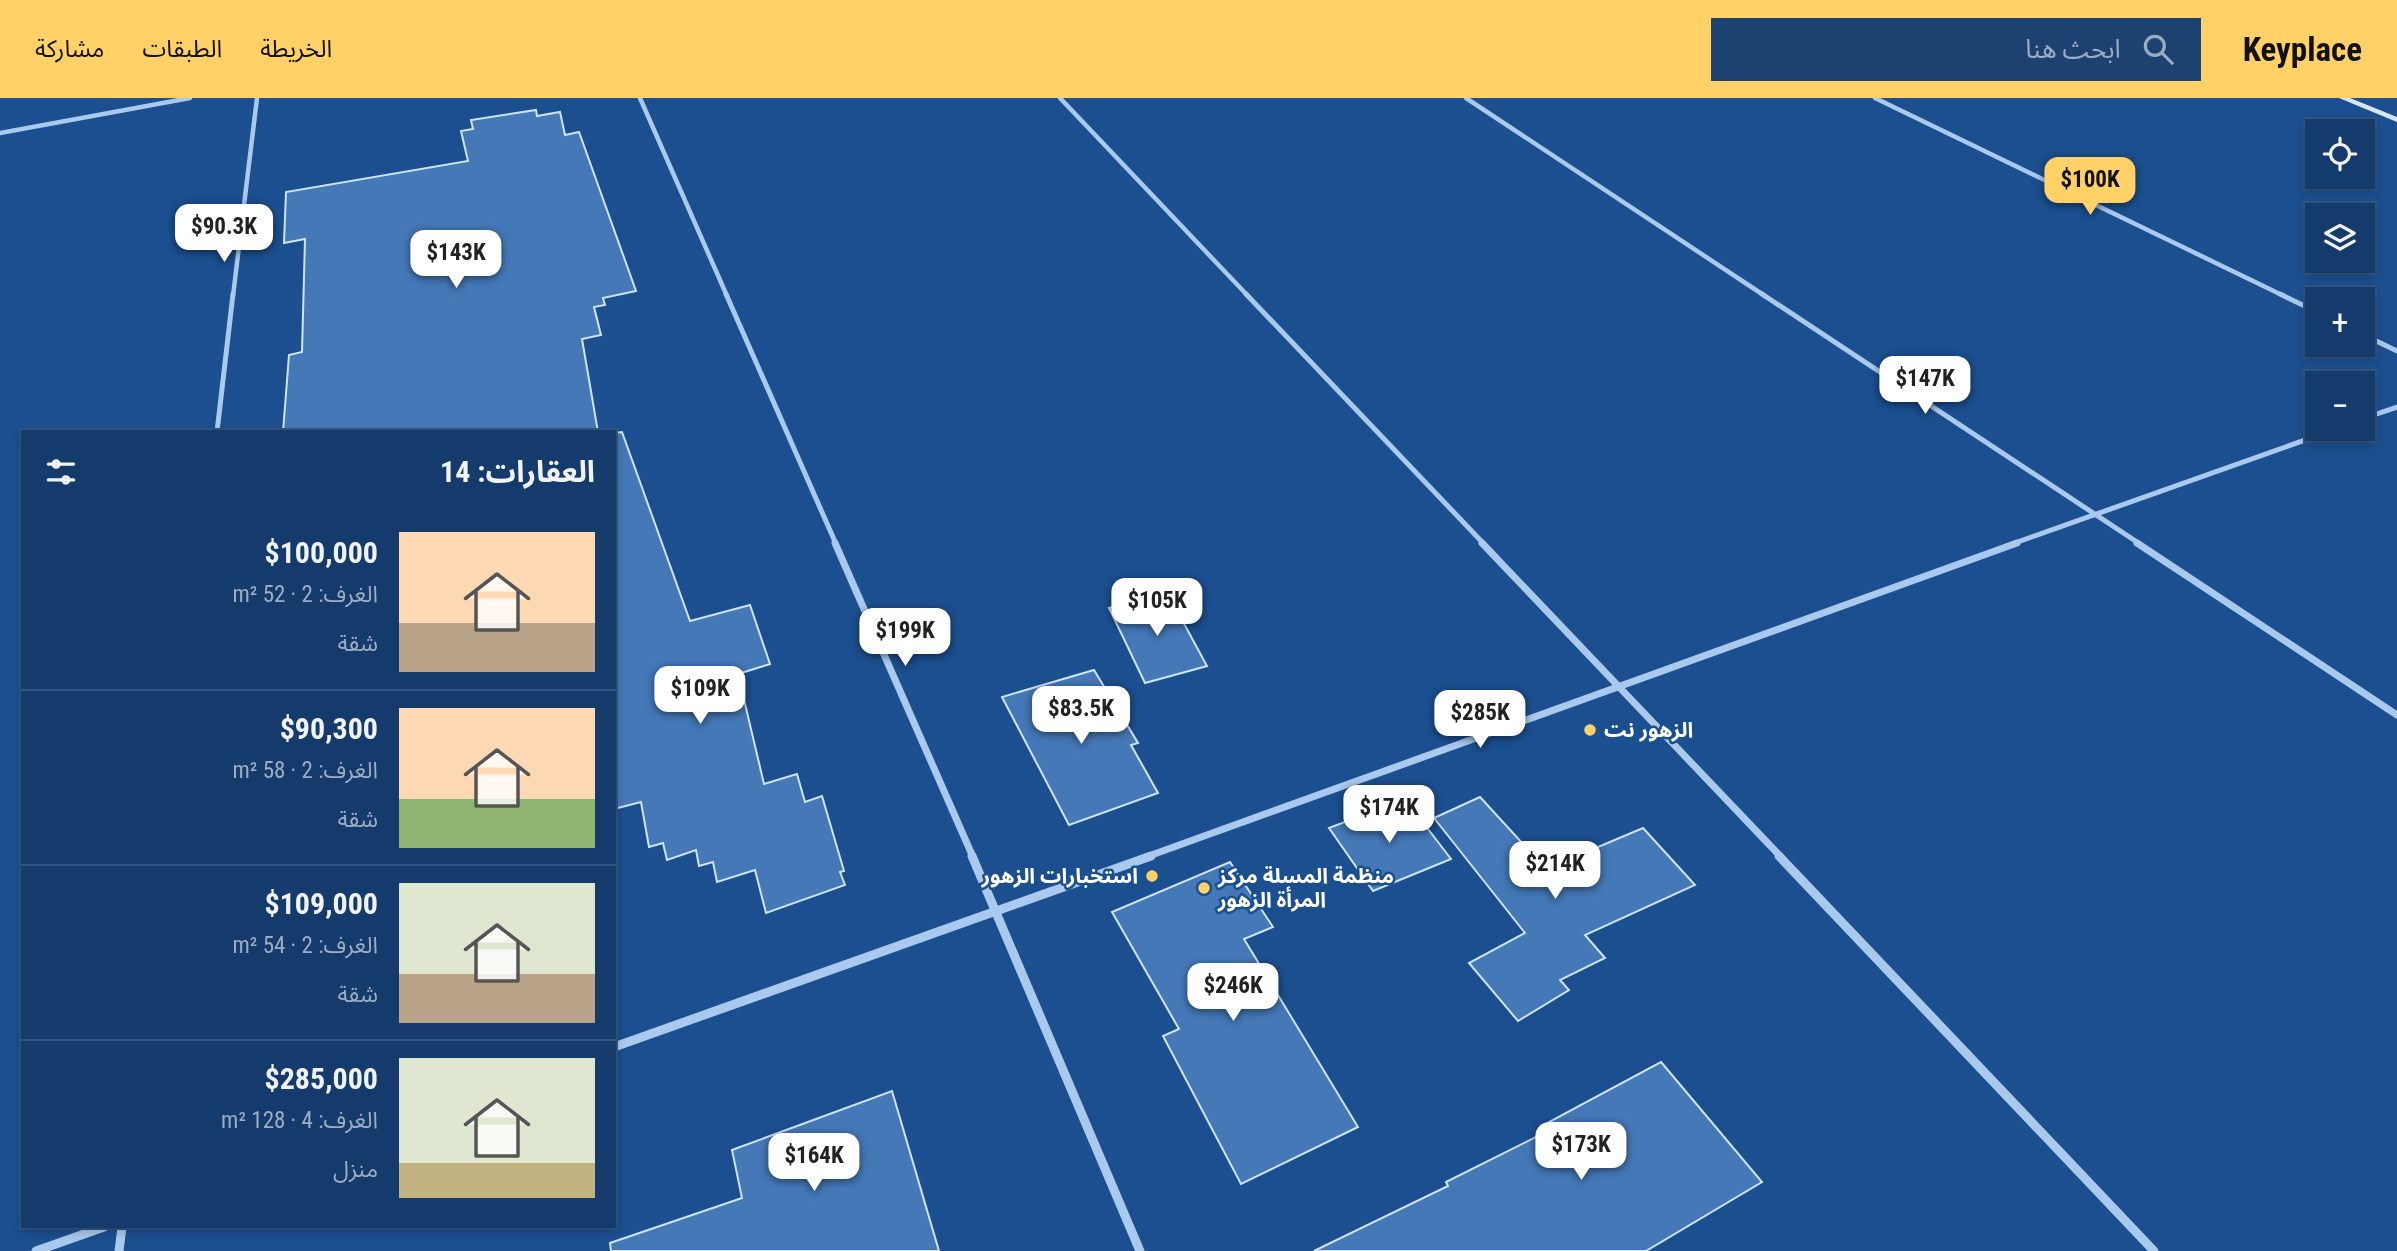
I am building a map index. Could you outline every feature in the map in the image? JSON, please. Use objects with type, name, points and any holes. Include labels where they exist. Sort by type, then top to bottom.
[{"type":"street","points":[[0,133],[190,98]]},
{"type":"street","points":[[217,430],[257,98]]},
{"type":"street","points":[[640,98],[997,912],[1140,1251]]},
{"type":"street","points":[[1060,98],[2154,1251]]},
{"type":"street","points":[[1466,98],[2397,715]]},
{"type":"street","points":[[1875,98],[2305,306]]},
{"type":"street","points":[[2343,98],[2397,120]]},
{"type":"street","points":[[2375,340],[2397,351]]},
{"type":"street","points":[[2375,415],[2397,407]]},
{"type":"street","points":[[616,1046],[997,912],[1618,685],[2305,440]]},
{"type":"street","points":[[36,1251],[101,1228]]},
{"type":"street","points":[[119,1251],[122,1228]]},
{"type":"building","points":[[536,110],[537,116],[560,112],[565,135],[579,132],[636,291],[603,298],[605,305],[594,307],[601,335],[582,339],[598,430],[283,430],[289,355],[302,352],[305,239],[284,243],[286,192],[468,161],[461,131],[473,129],[471,120]]},
{"type":"building","points":[[622,432],[690,621],[750,605],[770,664],[738,674],[764,784],[797,774],[805,802],[822,796],[844,871],[840,872],[845,885],[766,913],[755,870],[717,882],[713,862],[699,866],[696,850],[667,860],[663,843],[649,847],[641,802],[616,808],[616,433]]},
{"type":"building","points":[[1168,594],[1207,666],[1145,683],[1109,608]]},
{"type":"building","points":[[1094,670],[1138,743],[1131,745],[1158,793],[1069,825],[1002,697]]},
{"type":"building","points":[[1480,797],[1546,869],[1643,828],[1695,885],[1585,935],[1605,958],[1560,980],[1569,990],[1518,1021],[1469,963],[1525,933],[1434,818]]},
{"type":"building","points":[[1405,799],[1451,859],[1373,891],[1329,828]]},
{"type":"building","points":[[1230,862],[1273,927],[1244,939],[1358,1127],[1241,1184],[1163,1036],[1179,1029],[1112,912]]},
{"type":"building","points":[[1661,1062],[1762,1182],[1646,1251],[1314,1251],[1448,1186],[1446,1182],[1554,1128],[1549,1122]]},
{"type":"building","points":[[892,1091],[939,1251],[611,1251],[610,1243],[742,1198],[732,1150]]},
{"type":"place","name":"الزهور نت","points":[[1590,730]]},
{"type":"place","name":"استخبارات الزهور","points":[[1152,876]]},
{"type":"place","name":"منظمة المسلة مركز المرأة الزهور","points":[[1204,888]]}]
